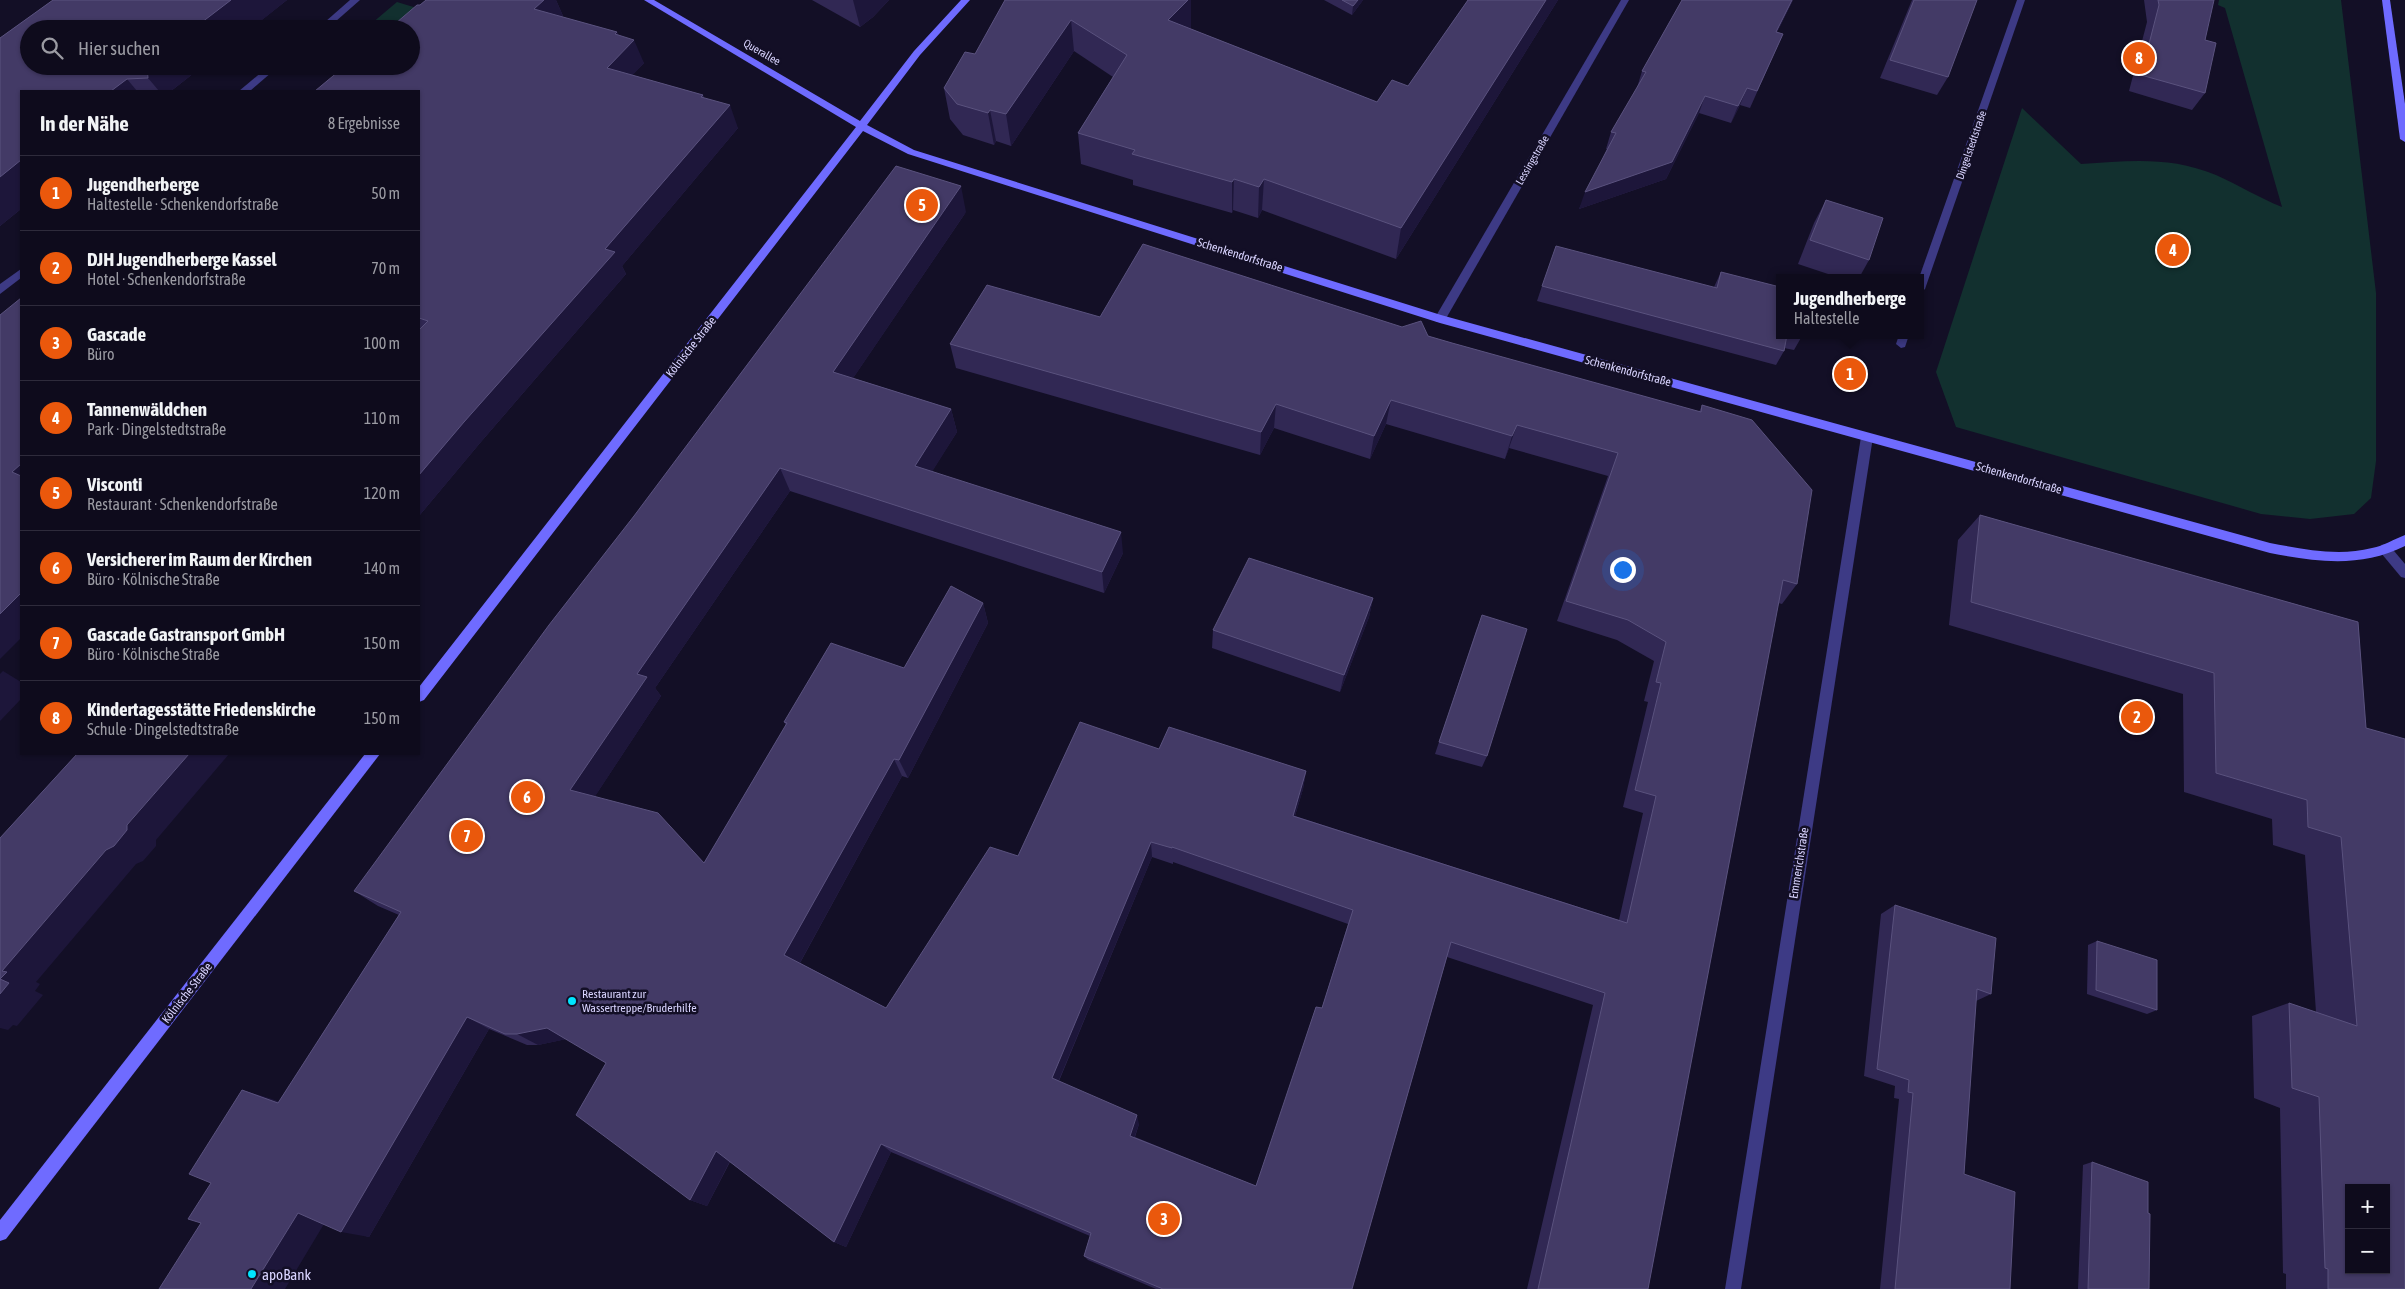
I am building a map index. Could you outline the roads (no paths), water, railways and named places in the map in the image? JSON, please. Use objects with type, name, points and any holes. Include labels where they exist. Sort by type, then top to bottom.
[{"type":"street","points":[[332,20],[356,0]]},
{"type":"street","name":"Querallee","points":[[648,0],[862,126]]},
{"type":"street","name":"Kölnische Straße","points":[[420,695],[917,53],[966,0]]},
{"type":"street","name":"Lessingstraße","points":[[1440,319],[1625,0]]},
{"type":"street","name":"Dingelstedtstraße","points":[[1924,278],[2021,0]]},
{"type":"street","points":[[2386,0],[2405,139]]},
{"type":"street","points":[[245,90],[264,75]]},
{"type":"street","name":"Schenkendorfstraße","points":[[862,126],[921,155],[1440,319],[2270,548],[2319,558],[2367,556],[2405,540]]},
{"type":"street","points":[[0,290],[20,274]]},
{"type":"street","name":"Emmerichstraße","points":[[1733,1289],[1867,437]]},
{"type":"street","points":[[2385,549],[2405,573]]},
{"type":"street","name":"Kölnische Straße","points":[[0,1232],[372,755]]},
{"type":"place","name":"Kindertagesstätte Friedenskirche","points":[[2139,58]]},
{"type":"place","name":"Visconti","points":[[922,205]]},
{"type":"place","name":"Tannenwäldchen","points":[[2173,250]]},
{"type":"place","name":"Jugendherberge","points":[[1850,374]]},
{"type":"place","name":"DJH Jugendherberge Kassel","points":[[2137,717]]},
{"type":"place","name":"Versicherer im Raum der Kirchen","points":[[527,797]]},
{"type":"place","name":"Gascade Gastransport GmbH","points":[[467,836]]},
{"type":"place","name":"Restaurant zur Wassertreppe/Bruderhilfe","points":[[572,1001]]},
{"type":"place","name":"Gascade","points":[[1164,1219]]},
{"type":"place","name":"apoBank","points":[[252,1274]]}]
